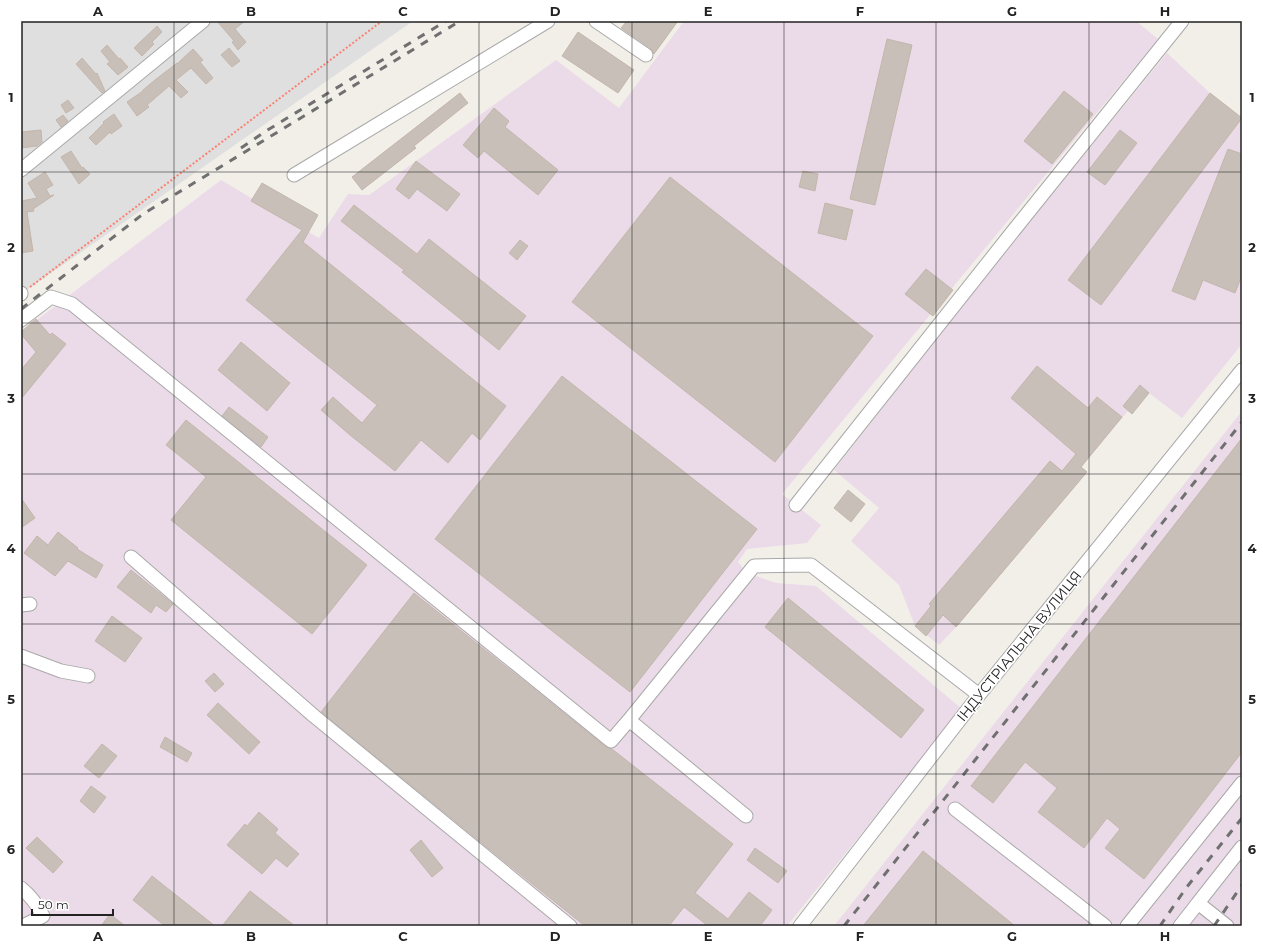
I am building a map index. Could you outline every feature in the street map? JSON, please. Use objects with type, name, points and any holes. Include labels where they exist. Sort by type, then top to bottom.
[{"type":"street","points":[[21,170],[203,21]]},
{"type":"street","points":[[294,175],[548,21]]},
{"type":"street","points":[[596,21],[646,55]]},
{"type":"street","points":[[796,505],[1182,21]]},
{"type":"street","points":[[21,320],[50,297],[72,304],[611,741],[754,566],[812,565],[979,695]]},
{"type":"street","name":"ІНДУСТРІАЛЬНА ВУЛИЦЯ","points":[[800,926],[979,695],[1242,370]]},
{"type":"street","points":[[131,557],[314,716],[570,926]]},
{"type":"street","points":[[21,656],[61,671],[88,676]]},
{"type":"street","points":[[628,720],[746,816]]},
{"type":"street","points":[[1127,926],[1242,783]]},
{"type":"street","points":[[956,809],[1105,926]]},
{"type":"street","points":[[1180,926],[1242,847]]},
{"type":"street","points":[[21,888],[33,900],[43,916],[24,926]]},
{"type":"street","points":[[1198,903],[1227,926]]},
{"type":"path","points":[[21,294],[382,21]]},
{"type":"shaded area","points":[[21,21],[413,21],[21,294]]},
{"type":"shaded area","points":[[684,21],[1136,21],[1158,39],[782,494],[821,525],[807,543],[747,549],[738,562],[747,573],[776,583],[816,586],[962,709],[787,926],[21,926],[21,332],[221,180],[319,238],[348,194],[369,195],[556,60],[619,108]]},
{"type":"shaded area","points":[[1167,53],[1210,93],[1242,118],[1242,344],[1182,418],[1149,393],[1132,414],[1128,411],[1081,467],[1087,472],[956,627],[939,645],[915,626],[899,585],[851,541],[879,508],[834,470],[981,282]]},
{"type":"shaded area","points":[[1242,411],[1242,926],[834,926]]},
{"type":"building","points":[[217,21],[245,21],[235,29],[246,42],[238,50],[232,42],[234,41]]},
{"type":"building","points":[[627,21],[678,21],[654,54],[650,48],[621,28]]},
{"type":"building","points":[[157,26],[162,32],[152,42],[154,44],[142,56],[134,48]]},
{"type":"building","points":[[578,32],[634,70],[618,93],[562,56]]},
{"type":"building","points":[[887,39],[912,45],[875,205],[850,199]]},
{"type":"building","points":[[107,45],[128,67],[118,75],[107,64],[110,62],[101,51]]},
{"type":"building","points":[[229,48],[240,61],[232,67],[221,55]]},
{"type":"building","points":[[193,49],[203,60],[200,62],[213,78],[206,84],[191,68],[176,80],[188,92],[181,98],[169,86],[147,105],[149,107],[137,116],[127,102],[177,64]]},
{"type":"building","points":[[82,58],[96,74],[97,73],[105,91],[102,93],[76,64]]},
{"type":"building","points":[[1064,91],[1093,114],[1052,164],[1024,141]]},
{"type":"building","points":[[460,93],[468,103],[414,146],[416,148],[362,190],[352,177]]},
{"type":"building","points":[[1210,93],[1242,118],[1101,305],[1068,280]]},
{"type":"building","points":[[68,100],[74,108],[66,113],[61,105]]},
{"type":"building","points":[[494,108],[509,121],[505,127],[558,170],[538,195],[484,151],[478,158],[463,145]]},
{"type":"building","points":[[114,114],[122,126],[111,134],[110,132],[96,145],[89,138],[104,123],[103,122]]},
{"type":"building","points":[[63,115],[68,121],[61,127],[56,120]]},
{"type":"building","points":[[41,130],[42,142],[37,146],[21,148],[21,132]]},
{"type":"building","points":[[1120,130],[1137,143],[1105,185],[1087,172]]},
{"type":"building","points":[[1228,149],[1242,154],[1242,275],[1235,293],[1203,280],[1195,300],[1172,291]]},
{"type":"building","points":[[71,151],[82,168],[83,167],[90,174],[79,184],[61,157]]},
{"type":"building","points":[[416,161],[460,194],[447,211],[417,189],[409,199],[396,189]]},
{"type":"building","points":[[803,171],[818,174],[815,191],[799,187]]},
{"type":"building","points":[[45,172],[53,185],[46,189],[50,196],[54,195],[33,209],[34,211],[27,212],[33,251],[21,253],[21,201],[37,198],[28,183]]},
{"type":"building","points":[[670,177],[873,336],[775,462],[572,302]]},
{"type":"building","points":[[262,183],[318,215],[303,242],[506,406],[480,440],[472,433],[448,463],[421,440],[395,471],[321,410],[333,397],[362,423],[377,405],[246,300],[302,230],[251,201]]},
{"type":"building","points":[[825,203],[853,210],[846,240],[818,233]]},
{"type":"building","points":[[354,205],[417,254],[429,239],[526,316],[499,350],[402,272],[404,270],[341,221]]},
{"type":"building","points":[[520,240],[528,246],[517,260],[509,253]]},
{"type":"building","points":[[926,269],[953,290],[933,316],[905,294]]},
{"type":"building","points":[[36,319],[50,335],[52,333],[66,344],[21,399],[21,370],[36,352],[21,332]]},
{"type":"building","points":[[241,342],[290,383],[267,411],[218,370]]},
{"type":"building","points":[[1037,366],[1088,408],[1097,397],[1122,417],[1081,467],[1087,472],[956,627],[943,615],[926,636],[915,626],[931,606],[929,604],[1050,461],[1062,471],[1076,454],[1011,398]]},
{"type":"building","points":[[562,376],[757,529],[630,692],[435,539]]},
{"type":"building","points":[[1140,385],[1149,393],[1132,414],[1123,406]]},
{"type":"building","points":[[229,407],[268,437],[261,447],[222,416]]},
{"type":"building","points":[[186,420],[367,565],[312,634],[171,520],[206,477],[166,445]]},
{"type":"building","points":[[1242,438],[1242,752],[1144,879],[1105,848],[1120,829],[1107,818],[1084,848],[1038,812],[1057,788],[1025,762],[993,803],[971,786]]},
{"type":"building","points":[[848,490],[865,504],[851,522],[834,508]]},
{"type":"building","points":[[21,498],[35,518],[21,528]]},
{"type":"building","points":[[58,532],[78,548],[77,549],[103,565],[96,578],[68,561],[55,576],[24,553],[37,536],[48,545]]},
{"type":"building","points":[[131,570],[173,604],[166,612],[156,605],[151,613],[117,587]]},
{"type":"building","points":[[414,593],[606,747],[612,749],[733,844],[695,893],[728,919],[749,892],[772,910],[760,926],[708,926],[684,907],[669,926],[585,926],[321,712]]},
{"type":"building","points":[[788,598],[924,710],[901,738],[765,627]]},
{"type":"building","points":[[112,616],[142,638],[125,662],[95,641]]},
{"type":"building","points":[[214,673],[224,684],[215,692],[205,681]]},
{"type":"building","points":[[218,703],[260,742],[249,754],[207,715]]},
{"type":"building","points":[[165,737],[192,753],[187,762],[160,747]]},
{"type":"building","points":[[102,744],[117,756],[99,778],[84,766]]},
{"type":"building","points":[[91,786],[106,797],[94,813],[80,801]]},
{"type":"building","points":[[259,812],[278,829],[275,833],[299,854],[287,867],[276,858],[262,874],[227,845],[245,824],[247,826]]},
{"type":"building","points":[[37,837],[63,862],[53,873],[26,848]]},
{"type":"building","points":[[421,840],[443,868],[432,877],[410,850]]},
{"type":"building","points":[[755,848],[787,871],[778,883],[747,860]]},
{"type":"building","points":[[923,851],[1015,926],[863,926]]},
{"type":"building","points":[[152,876],[215,926],[165,926],[133,900]]},
{"type":"building","points":[[250,891],[295,926],[222,926]]},
{"type":"building","points":[[110,914],[125,926],[101,926]]},
{"type":"railway","points":[[241,148],[266,131],[446,21]]},
{"type":"railway","points":[[21,309],[143,214],[460,21]]},
{"type":"railway","points":[[844,926],[1242,422]]},
{"type":"railway","points":[[1160,926],[1186,888],[1242,818]]},
{"type":"railway","points":[[1214,926],[1242,885]]}]
